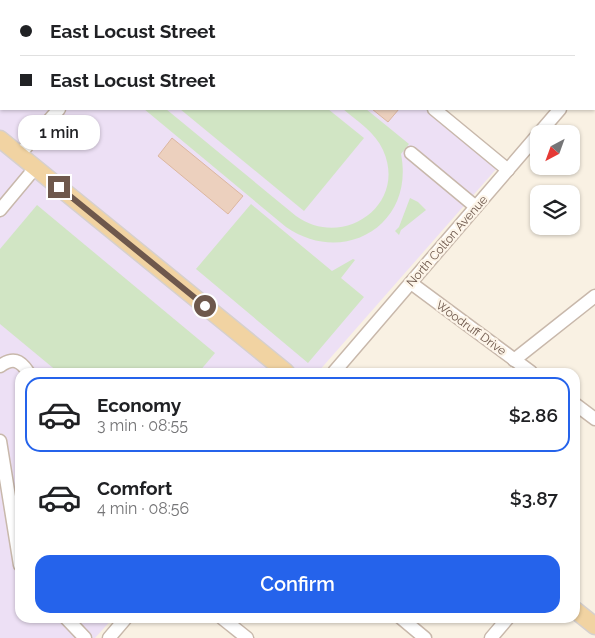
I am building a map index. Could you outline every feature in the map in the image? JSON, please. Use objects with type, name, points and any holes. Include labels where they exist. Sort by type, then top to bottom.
[{"type":"main road","points":[[0,139],[281,368]]},
{"type":"main road","points":[[580,614],[595,626]]},
{"type":"street","points":[[20,155],[58,110]]},
{"type":"street","points":[[435,110],[508,170]]},
{"type":"street","name":"North Colton Avenue","points":[[337,368],[559,110]]},
{"type":"street","points":[[411,153],[476,207]]},
{"type":"street","points":[[0,210],[35,168]]},
{"type":"street","name":"Woodruff Drive","points":[[411,283],[525,368]]},
{"type":"street","points":[[514,360],[595,296]]},
{"type":"street","points":[[0,366],[14,360],[21,362],[25,368]]},
{"type":"street","points":[[580,408],[595,419]]},
{"type":"street","points":[[0,441],[15,534]]},
{"type":"street","points":[[71,623],[85,638]]},
{"type":"street","points":[[109,638],[122,623]]},
{"type":"street","points":[[228,623],[247,638]]},
{"type":"street","points":[[407,623],[425,638]]},
{"type":"street","points":[[491,638],[504,623]]},
{"type":"shaded area","points":[[0,110],[428,110],[498,167],[322,368],[15,368],[15,623],[108,623],[95,638],[0,638]]},
{"type":"green space","points":[[145,110],[167,110],[296,216],[314,225],[333,228],[351,225],[366,216],[379,204],[387,188],[388,170],[380,144],[365,127],[344,110],[367,110],[409,144],[401,154],[402,179],[397,201],[386,219],[370,232],[352,240],[330,242],[308,238],[286,227]]},
{"type":"green space","points":[[181,110],[329,110],[364,138],[304,211]]},
{"type":"green space","points":[[410,198],[418,202],[426,210],[401,230],[399,235],[395,231],[399,227]]},
{"type":"green space","points":[[251,204],[332,271],[353,259],[355,260],[341,278],[364,297],[308,363],[196,269]]},
{"type":"green space","points":[[37,205],[215,353],[202,368],[53,368],[0,324],[0,249]]},
{"type":"building","points":[[373,110],[398,110],[388,122]]},
{"type":"building","points":[[172,138],[243,196],[228,214],[158,156]]},
{"type":"route","points":[[59,187],[205,306]]}]
